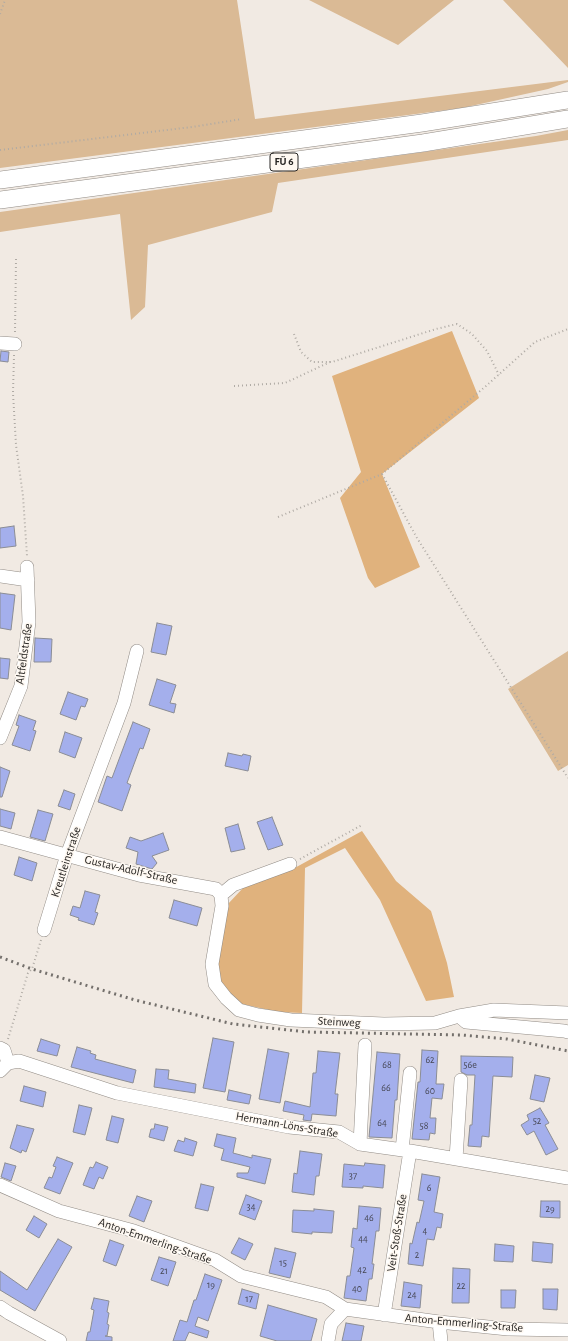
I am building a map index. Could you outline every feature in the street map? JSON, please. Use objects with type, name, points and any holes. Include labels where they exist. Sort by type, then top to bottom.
[{"type":"main road","name":"FÜ 6","points":[[0,180],[422,123],[568,100]]},
{"type":"main road","name":"FÜ 6","points":[[0,200],[423,143],[568,119]]},
{"type":"street","points":[[0,343],[15,344]]},
{"type":"street","name":"Altfeldstraße","points":[[0,738],[21,686],[29,622],[28,567]]},
{"type":"street","points":[[0,576],[28,580]]},
{"type":"street","name":"Kreutleinstraße","points":[[44,930],[67,855],[124,703],[138,651]]},
{"type":"street","name":"Gustav-Adolf-Straße","points":[[0,836],[139,875],[218,892]]},
{"type":"street","points":[[218,892],[290,864]]},
{"type":"street","name":"Steinweg","points":[[218,892],[222,906],[212,964],[215,984],[226,998],[239,1010],[258,1015],[291,1020],[384,1024],[434,1023],[460,1016],[494,1010],[567,1013]]},
{"type":"street","points":[[460,1016],[466,1022],[566,1032],[567,1013]]},
{"type":"street","points":[[360,1144],[365,1045]]},
{"type":"street","points":[[2,1049],[4,1067]]},
{"type":"street","name":"Hermann-Löns-Straße","points":[[4,1067],[19,1061],[117,1093],[289,1127],[339,1132],[360,1144],[568,1178]]},
{"type":"street","name":"Veit-Stoß-Straße","points":[[384,1315],[406,1151],[410,1073]]},
{"type":"street","points":[[456,1159],[461,1080]]},
{"type":"street","name":"Anton-Emmerling-Straße","points":[[0,1185],[59,1210],[134,1231],[215,1260],[241,1276],[326,1297],[345,1309],[439,1322],[508,1329],[568,1330]]},
{"type":"street","points":[[0,1307],[60,1341]]},
{"type":"street","points":[[328,1341],[331,1324],[345,1309]]},
{"type":"street","points":[[439,1322],[441,1341]]},
{"type":"path","points":[[0,14],[5,0]]},
{"type":"path","points":[[0,150],[192,127],[242,119]]},
{"type":"path","points":[[16,259],[13,393],[16,445],[23,496],[28,567]]},
{"type":"path","points":[[234,386],[285,383],[332,362],[436,329],[457,324],[472,334],[487,351],[499,375]]},
{"type":"path","points":[[278,517],[382,474],[499,375],[535,342],[568,329]]},
{"type":"path","points":[[294,334],[301,352],[312,362],[332,362]]},
{"type":"path","points":[[382,474],[417,538],[568,778]]},
{"type":"path","points":[[290,864],[362,825]]},
{"type":"path","points":[[2,1049],[28,973],[32,969],[44,930]]},
{"type":"shaded area","points":[[0,0],[237,0],[255,119],[568,80],[568,82],[548,89],[462,108],[0,168]]},
{"type":"shaded area","points":[[309,0],[454,0],[398,45]]},
{"type":"shaded area","points":[[503,0],[568,0],[568,68]]},
{"type":"shaded area","points":[[568,130],[568,140],[278,183],[272,212],[148,245],[145,307],[131,320],[120,214],[0,232],[0,212],[536,136]]},
{"type":"shaded area","points":[[452,331],[479,398],[382,474],[420,567],[375,588],[368,578],[340,498],[361,472],[332,376]]},
{"type":"shaded area","points":[[568,651],[568,765],[558,771],[508,689]]},
{"type":"shaded area","points":[[362,831],[396,881],[431,911],[447,963],[454,997],[426,1001],[380,900],[345,848],[305,868],[302,1013],[278,1012],[242,1004],[220,983],[217,964],[227,905],[243,888],[291,870]]},
{"type":"building","points":[[1,351],[9,352],[8,362],[0,361]]},
{"type":"building","points":[[14,526],[16,546],[0,548],[0,528]]},
{"type":"building","points":[[0,593],[15,595],[11,630],[0,628]]},
{"type":"building","points":[[157,623],[172,626],[166,655],[151,652]]},
{"type":"building","points":[[35,638],[52,639],[51,662],[34,662]]},
{"type":"building","points":[[0,658],[10,659],[8,679],[0,678]]},
{"type":"building","points":[[157,679],[176,685],[170,703],[176,704],[174,713],[149,705]]},
{"type":"building","points":[[68,692],[88,699],[85,707],[81,706],[76,720],[60,714]]},
{"type":"building","points":[[19,715],[36,721],[33,730],[36,731],[30,751],[12,745],[19,726],[16,725]]},
{"type":"building","points":[[133,722],[150,729],[143,749],[140,748],[127,783],[131,785],[122,811],[98,802],[107,776],[112,778]]},
{"type":"building","points":[[65,732],[82,738],[75,758],[59,752]]},
{"type":"building","points":[[228,753],[251,756],[248,771],[225,766]]},
{"type":"building","points":[[0,767],[10,771],[2,797],[0,797]]},
{"type":"building","points":[[64,790],[75,794],[70,810],[58,806]]},
{"type":"building","points":[[0,809],[15,813],[11,829],[0,826]]},
{"type":"building","points":[[38,810],[53,814],[45,841],[30,837]]},
{"type":"building","points":[[272,817],[283,845],[268,850],[257,822]]},
{"type":"building","points":[[238,824],[245,849],[231,852],[225,828]]},
{"type":"building","points":[[163,833],[169,850],[152,856],[157,863],[152,869],[136,864],[138,852],[126,848],[130,837],[141,841]]},
{"type":"building","points":[[19,857],[37,863],[32,881],[14,875]]},
{"type":"building","points":[[85,891],[100,895],[95,912],[98,913],[94,925],[78,920],[79,918],[70,915],[73,906],[80,908]]},
{"type":"building","points":[[174,900],[202,908],[197,926],[169,918]]},
{"type":"building","points":[[213,1038],[234,1042],[225,1092],[203,1088]]},
{"type":"building","points":[[41,1039],[60,1045],[57,1056],[37,1051]]},
{"type":"building","points":[[77,1047],[91,1051],[90,1053],[96,1055],[95,1059],[136,1070],[133,1083],[71,1067]]},
{"type":"building","points":[[268,1049],[289,1053],[280,1103],[259,1099]]},
{"type":"building","points":[[422,1050],[438,1051],[436,1084],[444,1084],[442,1099],[432,1098],[430,1118],[436,1118],[435,1134],[430,1133],[429,1140],[412,1139],[418,1082],[420,1082]]},
{"type":"building","points":[[318,1051],[340,1053],[335,1094],[338,1094],[336,1116],[312,1114],[311,1121],[303,1120],[304,1115],[283,1111],[285,1101],[310,1107],[313,1073],[316,1073]]},
{"type":"building","points":[[377,1052],[400,1054],[397,1100],[395,1100],[392,1138],[369,1137]]},
{"type":"building","points":[[461,1056],[513,1057],[512,1077],[493,1076],[489,1137],[482,1136],[481,1147],[468,1146],[470,1125],[472,1125],[475,1075],[467,1075],[461,1072]]},
{"type":"building","points":[[156,1069],[169,1070],[168,1079],[196,1084],[195,1093],[154,1087]]},
{"type":"building","points":[[535,1075],[550,1078],[544,1102],[530,1099]]},
{"type":"building","points":[[24,1086],[46,1092],[43,1107],[20,1101]]},
{"type":"building","points":[[229,1090],[251,1095],[249,1104],[227,1100]]},
{"type":"building","points":[[79,1105],[92,1108],[85,1135],[73,1132]]},
{"type":"building","points":[[540,1108],[549,1123],[545,1125],[558,1149],[546,1155],[534,1131],[527,1135],[521,1125],[529,1120],[527,1115]]},
{"type":"building","points":[[112,1116],[124,1119],[118,1143],[106,1140]]},
{"type":"building","points":[[155,1124],[168,1127],[164,1141],[149,1137],[151,1129],[154,1129]]},
{"type":"building","points":[[17,1125],[34,1129],[26,1152],[22,1150],[21,1153],[10,1148]]},
{"type":"building","points":[[217,1134],[236,1138],[233,1153],[252,1158],[252,1155],[271,1159],[265,1184],[237,1177],[237,1173],[248,1173],[250,1167],[221,1160],[224,1149],[214,1146]]},
{"type":"building","points":[[185,1138],[197,1142],[193,1156],[174,1151],[178,1140],[184,1142]]},
{"type":"building","points":[[300,1151],[322,1154],[319,1176],[316,1176],[314,1195],[292,1192],[294,1173],[297,1174]]},
{"type":"building","points":[[57,1157],[73,1163],[60,1194],[44,1188],[49,1177],[52,1178],[56,1167],[53,1166]]},
{"type":"building","points":[[96,1162],[108,1167],[103,1179],[99,1177],[94,1189],[83,1185],[90,1167],[93,1168]]},
{"type":"building","points":[[5,1163],[16,1166],[11,1181],[1,1177]]},
{"type":"building","points":[[365,1163],[385,1165],[383,1188],[363,1186],[363,1188],[342,1187],[344,1164],[364,1166]]},
{"type":"building","points":[[422,1174],[440,1177],[434,1212],[443,1214],[441,1228],[437,1227],[434,1240],[427,1239],[423,1266],[408,1264],[410,1243],[412,1244],[424,1201],[418,1200]]},
{"type":"building","points":[[201,1184],[214,1187],[208,1211],[195,1208]]},
{"type":"building","points":[[246,1195],[262,1201],[255,1220],[239,1214]]},
{"type":"building","points":[[137,1196],[152,1201],[144,1222],[129,1216]]},
{"type":"building","points":[[541,1201],[560,1201],[560,1218],[540,1217]]},
{"type":"building","points":[[359,1206],[381,1208],[379,1231],[376,1231],[372,1264],[374,1264],[372,1279],[369,1279],[366,1301],[344,1298],[347,1276],[350,1276],[354,1248],[351,1247],[353,1228],[357,1229]]},
{"type":"building","points":[[314,1209],[334,1211],[332,1233],[312,1232],[312,1234],[292,1232],[293,1210],[314,1211]]},
{"type":"building","points":[[34,1216],[47,1224],[39,1238],[26,1230]]},
{"type":"building","points":[[239,1238],[253,1244],[245,1260],[231,1253]]},
{"type":"building","points":[[58,1239],[72,1247],[35,1311],[0,1290],[0,1271],[27,1290]]},
{"type":"building","points":[[110,1240],[124,1245],[116,1266],[103,1261]]},
{"type":"building","points":[[533,1242],[553,1244],[552,1263],[532,1261]]},
{"type":"building","points":[[495,1244],[514,1246],[513,1262],[494,1261]]},
{"type":"building","points":[[275,1248],[296,1253],[290,1278],[269,1273]]},
{"type":"building","points":[[159,1257],[176,1262],[168,1286],[151,1280]]},
{"type":"building","points":[[453,1268],[470,1269],[469,1303],[452,1303]]},
{"type":"building","points":[[205,1274],[222,1280],[208,1321],[198,1317],[195,1326],[209,1331],[207,1338],[189,1332],[185,1341],[173,1341],[180,1320],[187,1322]]},
{"type":"building","points":[[404,1282],[422,1285],[420,1308],[401,1306]]},
{"type":"building","points":[[242,1289],[259,1294],[256,1309],[238,1304]]},
{"type":"building","points":[[543,1289],[558,1289],[557,1310],[543,1309]]},
{"type":"building","points":[[501,1290],[516,1290],[515,1308],[501,1308]]},
{"type":"building","points":[[94,1298],[109,1301],[107,1324],[109,1325],[107,1336],[105,1336],[112,1337],[112,1341],[86,1341],[88,1332],[90,1332],[94,1310],[91,1309]]},
{"type":"building","points":[[268,1305],[317,1319],[311,1341],[277,1341],[260,1336]]},
{"type":"building","points":[[346,1323],[364,1326],[361,1341],[342,1341]]},
{"type":"railway","points":[[0,957],[32,969],[135,1000],[233,1024],[307,1032],[462,1035],[507,1039],[568,1051]]}]
